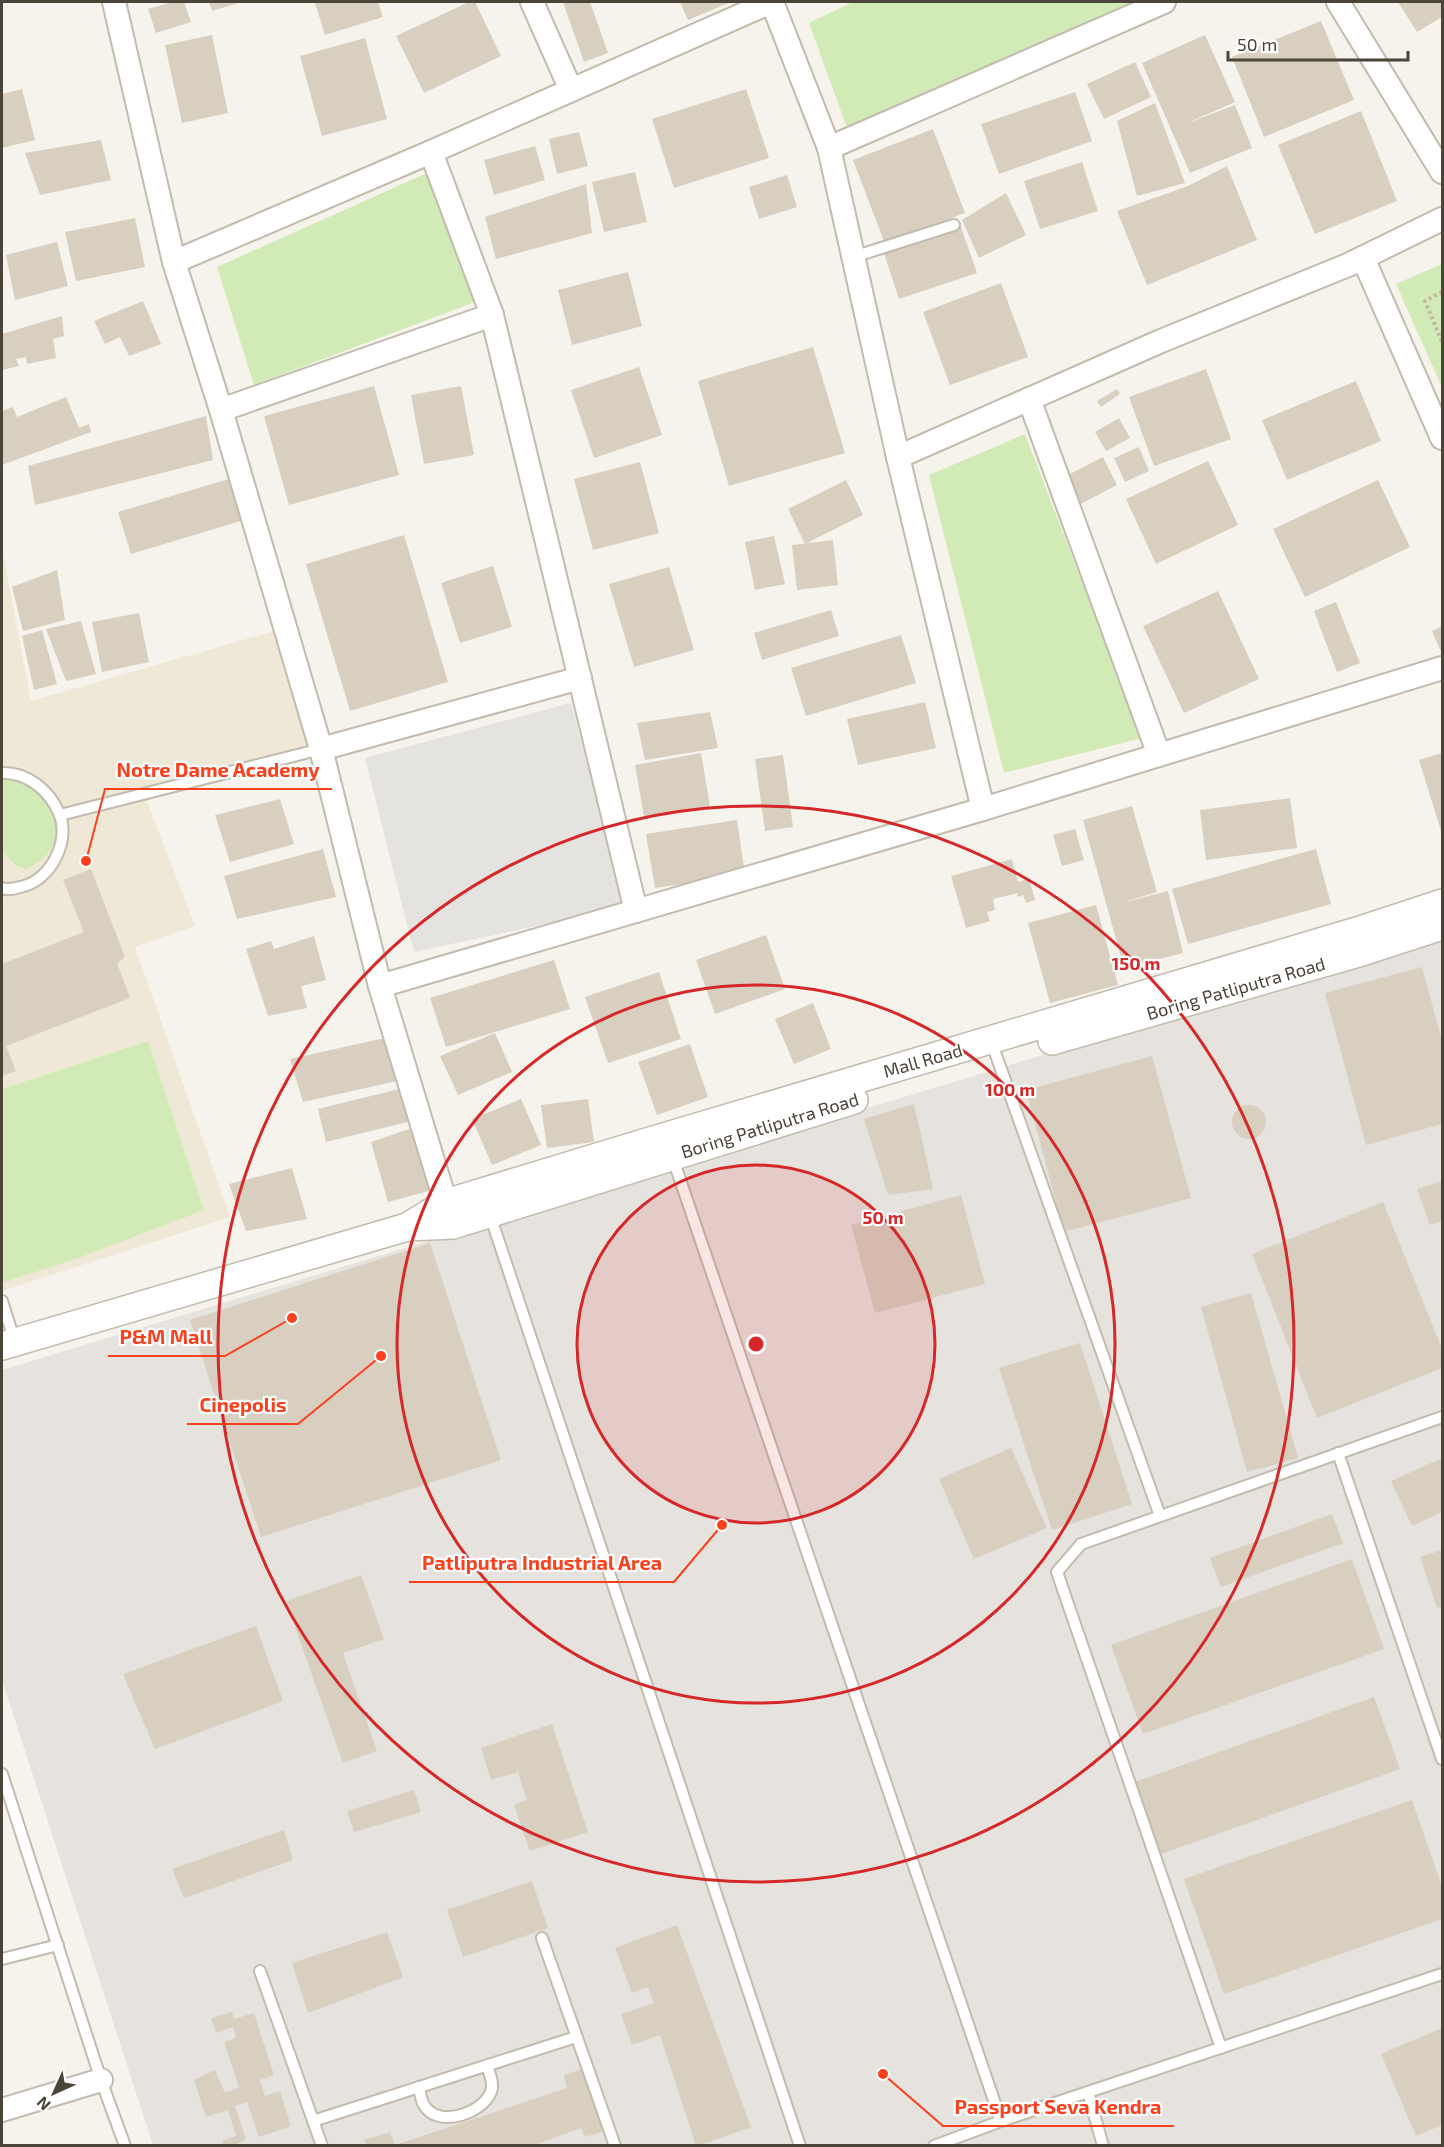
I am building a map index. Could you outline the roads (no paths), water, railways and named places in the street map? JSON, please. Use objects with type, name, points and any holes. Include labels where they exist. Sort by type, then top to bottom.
[{"type":"street","points":[[114,2],[174,262],[221,410],[321,749],[380,986],[449,1214]]},
{"type":"street","points":[[532,2],[572,90]]},
{"type":"street","points":[[174,262],[772,2],[829,148],[898,457],[983,809]]},
{"type":"street","points":[[829,148],[1164,2]]},
{"type":"street","points":[[1338,2],[1443,172]]},
{"type":"street","points":[[431,152],[492,315],[636,911]]},
{"type":"street","points":[[898,457],[1161,341],[1363,258],[1443,219]]},
{"type":"street","points":[[1363,258],[1443,438]]},
{"type":"street","points":[[221,410],[492,315]]},
{"type":"street","points":[[1029,399],[1160,755]]},
{"type":"street","points":[[380,986],[983,809],[1443,668]]},
{"type":"street","points":[[321,749],[579,678]]},
{"type":"street","name":"Mall Road","points":[[8,1344],[407,1227],[840,1094],[1359,941],[1443,903]]},
{"type":"street","points":[[1359,941],[1443,926]]},
{"type":"street","points":[[2,2110],[101,2080]]},
{"type":"lane","points":[[853,256],[954,225]]},
{"type":"lane","points":[[60,815],[321,749]]},
{"type":"lane","points":[[2,773],[12,773],[28,779],[46,791],[60,815],[62,833],[51,867],[41,878],[28,885],[7,890],[2,888]]},
{"type":"lane","points":[[993,1049],[1160,1516]]},
{"type":"lane","points":[[669,1146],[1001,2121]]},
{"type":"lane","points":[[486,1203],[800,2145]]},
{"type":"lane","points":[[2,1301],[8,1344]]},
{"type":"lane","points":[[1221,2048],[1057,1572],[1081,1544],[1443,1417]]},
{"type":"lane","points":[[1338,1453],[1443,1759]]},
{"type":"lane","points":[[2,1774],[101,2080],[126,2145]]},
{"type":"lane","points":[[542,1938],[615,2145]]},
{"type":"lane","points":[[2,1959],[58,1945]]},
{"type":"lane","points":[[260,1971],[322,2145]]},
{"type":"lane","points":[[934,2145],[1443,1974]]},
{"type":"lane","points":[[313,2121],[576,2037]]},
{"type":"lane","points":[[419,2087],[424,2106],[435,2116],[447,2118],[468,2113],[488,2099],[492,2088],[487,2065]]},
{"type":"lane","points":[[1088,2092],[1103,2145]]},
{"type":"place","name":"Notre Dame Academy","points":[[86,861]]},
{"type":"place","name":"P&M Mall","points":[[292,1318]]},
{"type":"place","name":"Cinepolis","points":[[381,1356]]},
{"type":"place","name":"Patliputra Industrial Area","points":[[722,1525]]},
{"type":"place","name":"Passport Seva Kendra","points":[[883,2074]]}]
